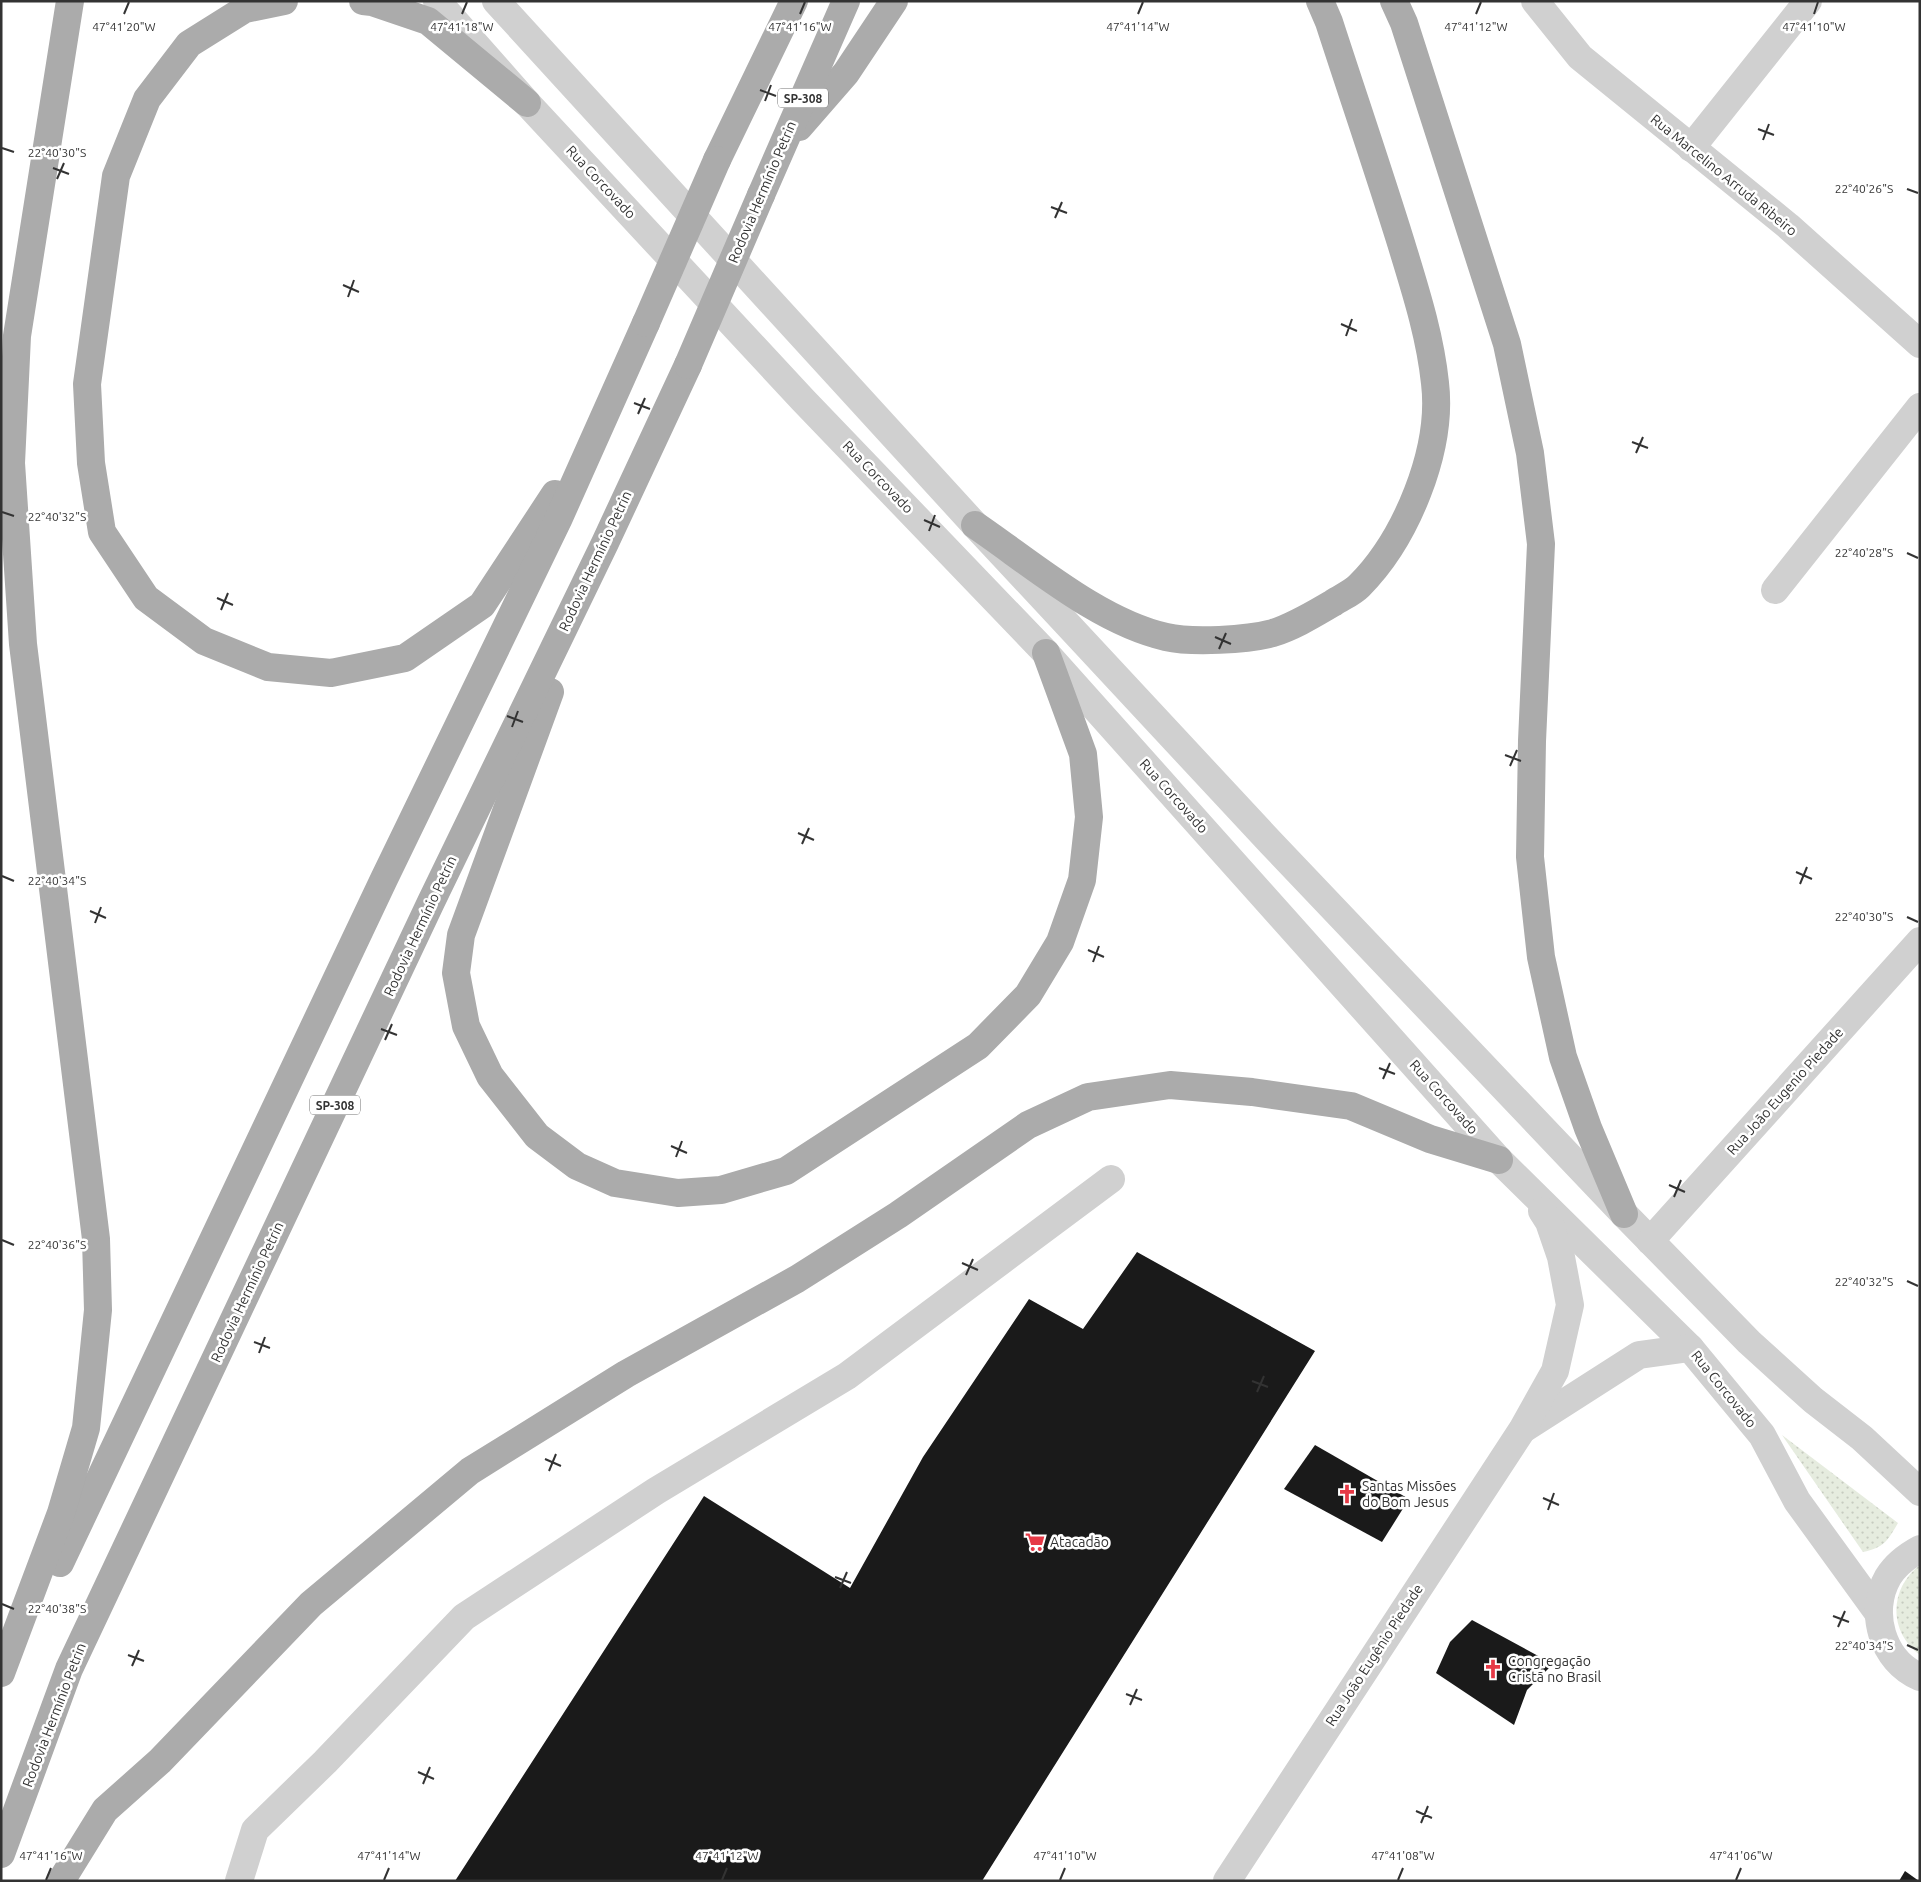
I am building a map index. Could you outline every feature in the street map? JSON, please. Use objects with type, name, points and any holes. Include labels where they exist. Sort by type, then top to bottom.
[{"type":"main road","points":[[1,1673],[62,1513],[86,1428],[98,1310],[96,1239],[23,644],[11,463],[17,336],[70,1]]},
{"type":"main road","points":[[284,1],[246,8],[189,44],[147,98],[116,176],[87,384],[91,463],[102,532],[146,598],[204,641],[268,667],[331,673],[405,658],[482,605],[610,406]]},
{"type":"main road","points":[[363,1],[372,2],[428,21],[527,103]]},
{"type":"main road","points":[[1,1687],[384,879],[558,520],[610,406],[717,160],[794,1]]},
{"type":"main road","name":"Rodovia Hermínio Petrin","points":[[1,1854],[69,1668],[431,902],[605,543],[688,365],[780,149],[846,1]]},
{"type":"main road","points":[[780,149],[846,73],[894,1]]},
{"type":"main road","points":[[975,525],[1091,604],[1122,622],[1166,637],[1210,640],[1272,633],[1308,618],[1358,587],[1387,551],[1418,492],[1434,441],[1436,385],[1425,322],[1390,208],[1329,22],[1320,1]]},
{"type":"main road","points":[[1394,1],[1404,23],[1507,344],[1530,453],[1541,544],[1532,741],[1530,857],[1541,957],[1563,1057],[1588,1128],[1624,1214]]},
{"type":"main road","points":[[605,543],[461,934],[456,973],[466,1026],[490,1076],[536,1136],[577,1166],[615,1183],[678,1193],[721,1190],[786,1171],[978,1046],[1028,995],[1060,942],[1082,880],[1089,817],[1082,754],[1046,653]]},
{"type":"main road","points":[[61,1881],[105,1810],[160,1761],[311,1604],[470,1471],[626,1374],[797,1279],[898,1215],[1028,1125],[1088,1097],[1170,1085],[1252,1092],[1351,1106],[1430,1139],[1500,1160]]},
{"type":"street","name":"Rua Corcovado","points":[[436,1],[527,103],[803,400],[1046,653],[1526,1188],[1690,1348],[1762,1435],[1797,1501],[1879,1614]]},
{"type":"street","points":[[496,1],[975,525],[1272,843],[1624,1214],[1749,1342],[1813,1400],[1862,1438],[1920,1492]]},
{"type":"street","name":"Rua Marcelino Arruda Ribeiro","points":[[1535,1],[1580,57],[1788,226],[1920,344]]},
{"type":"street","points":[[1691,148],[1808,1]]},
{"type":"street","points":[[1775,590],[1920,407]]},
{"type":"street","name":"Rua João Eugenio Piedade","points":[[1650,1241],[1920,941]]},
{"type":"street","points":[[239,1881],[255,1830],[325,1762],[464,1617],[656,1491],[846,1376],[1111,1179]]},
{"type":"street","name":"Rua João Eugênio Piedade","points":[[1227,1881],[1522,1430],[1554,1371],[1570,1305],[1560,1257],[1549,1222],[1526,1188]]},
{"type":"street","name":"Rua João Eugênio Piedade","points":[[1522,1430],[1639,1355],[1690,1348]]},
{"type":"street","points":[[1920,1549],[1903,1559],[1888,1577],[1880,1598],[1879,1614],[1885,1643],[1898,1662],[1920,1677]]},
{"type":"shaded area","points":[[1782,1435],[1898,1523],[1881,1546],[1863,1552]]},
{"type":"shaded area","points":[[1920,1565],[1920,1655],[1902,1634],[1896,1610],[1902,1586]]},
{"type":"building","name":"Atacadão","points":[[1137,1252],[1315,1351],[982,1881],[455,1881],[704,1496],[850,1588],[923,1457],[1029,1299],[1083,1329]]},
{"type":"building","name":"Santas Missões do Bom Jesus","points":[[1315,1445],[1409,1499],[1382,1542],[1284,1489]]},
{"type":"building","name":"Congregação Cristã no Brasil","points":[[1472,1620],[1553,1664],[1527,1690],[1514,1725],[1436,1673],[1450,1642]]},
{"type":"building","points":[[1905,1871],[1919,1881],[1899,1881]]},
{"type":"place","name":"Santas Missões do Bom Jesus","points":[[1347,1494]]},
{"type":"place","name":"Atacadão","points":[[1035,1542]]},
{"type":"place","name":"Congregação Cristã no Brasil","points":[[1493,1669]]}]
